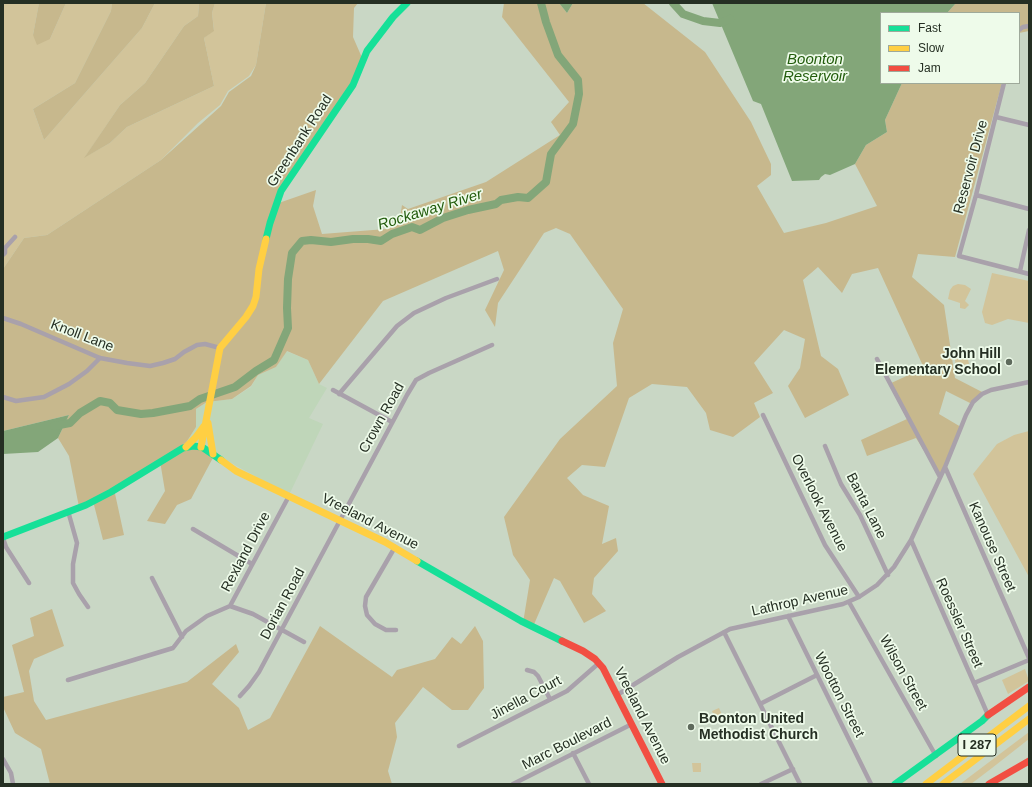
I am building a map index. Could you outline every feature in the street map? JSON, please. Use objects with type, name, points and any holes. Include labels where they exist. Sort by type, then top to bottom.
[{"type":"main road","name":"Greenbank Road","points":[[200,447],[207,418],[214,369],[220,348],[246,317],[253,306],[256,298],[259,269],[270,222],[281,191],[316,136],[353,85],[367,51],[393,17],[407,3]]},
{"type":"main road","name":"Greenbank Road","points":[[186,447],[196,437],[207,418]]},
{"type":"main road","name":"Greenbank Road","points":[[207,418],[213,454]]},
{"type":"main road","name":"Vreeland Avenue","points":[[3,538],[86,505],[111,492],[177,451],[186,447],[200,447],[213,454],[236,471],[395,547],[520,621],[583,651],[599,663],[662,784]]},
{"type":"main road","points":[[896,784],[936,756],[988,715],[1029,687]]},
{"type":"main road","name":"I 287","points":[[926,784],[1029,706]]},
{"type":"main road","name":"I 287","points":[[943,784],[1029,720]]},
{"type":"main road","points":[[989,784],[1003,774],[1029,761]]},
{"type":"street","name":"Reservoir Drive","points":[[1004,84],[959,256],[1020,271]]},
{"type":"street","points":[[996,117],[1029,125]]},
{"type":"street","points":[[976,195],[1029,209]]},
{"type":"street","points":[[1029,230],[1020,271],[1029,274]]},
{"type":"street","points":[[3,255],[5,253],[5,248],[15,237]]},
{"type":"street","points":[[339,394],[397,326],[414,313],[446,298],[497,279]]},
{"type":"street","name":"Knoll Lane","points":[[3,318],[100,358],[150,366],[170,361],[197,345],[205,344],[220,348]]},
{"type":"street","name":"Crown Road","points":[[340,520],[416,380],[492,345]]},
{"type":"street","points":[[3,397],[16,401],[44,398],[69,384],[87,371],[100,358]]},
{"type":"street","points":[[877,360],[940,477]]},
{"type":"street","name":"Lathrop Avenue","points":[[617,695],[678,657],[730,629],[849,602],[877,585],[888,575],[911,540],[966,415],[977,398],[982,394],[996,388],[1029,382]]},
{"type":"street","points":[[333,390],[392,422]]},
{"type":"street","name":"Overlook Avenue","points":[[763,415],[826,545],[859,597]]},
{"type":"street","name":"Banta Lane","points":[[825,446],[841,484],[860,515],[888,575]]},
{"type":"street","name":"Kanouse Street","points":[[944,467],[1029,659]]},
{"type":"street","name":"Rexland Drive","points":[[68,680],[173,648],[186,631],[207,616],[230,606],[288,496]]},
{"type":"street","points":[[68,511],[77,543],[73,564],[73,583],[88,607]]},
{"type":"street","name":"Dorian Road","points":[[240,696],[259,672],[340,520]]},
{"type":"street","points":[[193,530],[252,564]]},
{"type":"street","points":[[3,538],[6,547],[29,583]]},
{"type":"street","name":"Roessler Street","points":[[911,540],[988,715]]},
{"type":"street","points":[[395,547],[366,597],[365,606],[368,618],[375,624],[386,630],[396,630]]},
{"type":"street","points":[[152,578],[182,636]]},
{"type":"street","name":"Wilson Street","points":[[849,602],[936,756]]},
{"type":"street","points":[[230,606],[253,614],[304,642]]},
{"type":"street","name":"Wootton Street","points":[[788,616],[871,784]]},
{"type":"street","points":[[724,632],[800,784]]},
{"type":"street","points":[[974,684],[1029,659]]},
{"type":"street","name":"Jinella Court","points":[[459,746],[575,685],[599,663]]},
{"type":"street","points":[[526,670],[534,672],[538,676],[550,699]]},
{"type":"street","points":[[760,704],[817,676]]},
{"type":"street","name":"Marc Boulevard","points":[[513,784],[632,724]]},
{"type":"street","points":[[573,753],[589,784]]},
{"type":"street","points":[[3,759],[8,767],[13,784]]},
{"type":"street","points":[[761,784],[793,769]]},
{"type":"shaded area","points":[[3,3],[39,3],[33,35],[50,39],[66,3],[112,3],[111,11],[75,83],[33,109],[44,140],[142,28],[155,3],[199,3],[198,16],[184,26],[145,83],[120,105],[85,157],[110,143],[127,127],[214,86],[204,38],[214,30],[212,13],[215,3],[266,3],[256,65],[249,76],[228,91],[220,105],[198,123],[161,160],[47,235],[24,238],[3,269]]},
{"type":"shaded area","points":[[39,3],[66,3],[50,39],[37,45],[33,35]]},
{"type":"shaded area","points":[[112,3],[155,3],[142,28],[44,140],[33,109],[75,83],[111,11]]},
{"type":"shaded area","points":[[199,3],[215,3],[212,13],[214,31],[204,38],[214,86],[127,127],[110,143],[84,158],[120,105],[145,83],[184,26],[198,16]]},
{"type":"shaded area","points":[[266,3],[358,3],[354,8],[353,37],[363,60],[356,78],[273,205],[316,190],[313,206],[322,234],[386,229],[399,224],[402,205],[408,209],[486,182],[560,135],[551,122],[569,102],[502,17],[504,3],[559,3],[567,13],[573,3],[643,3],[705,52],[751,122],[771,164],[771,175],[757,186],[784,233],[826,223],[877,206],[855,164],[866,145],[887,132],[885,120],[902,84],[1002,84],[955,257],[918,254],[912,277],[944,305],[955,378],[984,393],[972,404],[946,391],[939,414],[961,427],[940,476],[916,438],[867,456],[861,440],[907,419],[889,384],[924,368],[878,268],[852,274],[842,293],[818,267],[803,280],[821,356],[838,369],[849,395],[805,418],[788,386],[800,368],[805,339],[784,330],[754,363],[773,393],[754,403],[760,417],[733,437],[710,430],[706,413],[687,387],[652,384],[629,398],[605,467],[582,465],[567,478],[583,495],[609,506],[602,544],[616,538],[618,551],[594,578],[592,594],[606,611],[584,623],[560,581],[554,578],[532,629],[523,623],[530,580],[513,555],[504,517],[560,439],[617,386],[613,343],[623,309],[570,234],[556,228],[544,233],[498,303],[495,327],[485,310],[504,270],[498,251],[383,301],[319,384],[308,360],[287,351],[276,367],[258,375],[251,386],[232,399],[207,402],[196,409],[196,427],[184,446],[215,454],[191,499],[177,505],[165,524],[147,521],[165,491],[160,461],[114,489],[124,535],[103,540],[93,501],[79,507],[69,456],[58,438],[69,415],[3,431],[3,269],[24,238],[47,235],[161,160],[221,106],[229,92],[251,76],[256,65]]},
{"type":"shaded area","points":[[956,3],[1029,3],[1029,31],[1020,33],[1020,12],[948,12]]},
{"type":"shaded area","points":[[992,273],[1029,281],[1029,323],[1008,319],[992,325],[985,323],[982,312]]},
{"type":"shaded area","points":[[958,284],[965,285],[971,289],[965,301],[969,305],[965,309],[960,308],[960,303],[948,299],[950,290],[953,286]]},
{"type":"shaded area","points":[[286,351],[308,360],[319,384],[327,388],[309,418],[323,424],[289,495],[215,454],[184,446],[196,427],[196,409],[207,402],[232,399],[251,387],[258,375],[276,367]]},
{"type":"shaded area","points":[[966,351],[969,364],[956,366],[954,354]]},
{"type":"shaded area","points":[[1029,431],[1029,577],[973,474],[997,444],[1014,435]]},
{"type":"shaded area","points":[[52,609],[64,646],[34,659],[29,671],[34,701],[46,720],[187,682],[236,644],[239,652],[212,684],[239,708],[248,730],[270,718],[320,626],[392,677],[397,670],[435,659],[452,637],[461,644],[475,626],[483,641],[484,688],[468,710],[452,710],[423,687],[395,723],[397,737],[388,771],[392,784],[50,784],[41,749],[15,733],[3,707],[3,697],[24,692],[12,645],[34,636],[30,618]]},
{"type":"shaded area","points":[[1025,669],[1029,681],[1008,694],[1002,680]]},
{"type":"shaded area","points":[[719,708],[723,717],[716,720],[712,711]]},
{"type":"shaded area","points":[[1029,732],[1029,739],[971,784],[960,784]]},
{"type":"shaded area","points":[[692,763],[701,763],[701,772],[693,772]]},
{"type":"water","points":[[559,3],[573,3],[567,13]]},
{"type":"water","name":"Boonton Reservoir","points":[[712,3],[956,3],[948,12],[880,12],[880,84],[902,84],[885,120],[887,132],[866,145],[855,164],[830,175],[825,174],[819,180],[792,181],[761,104],[753,101]]},
{"type":"water","points":[[69,415],[58,438],[38,452],[3,454],[3,431]]},
{"type":"waterway","name":"Rockaway River","points":[[54,426],[70,423],[80,413],[100,401],[110,403],[117,410],[141,414],[190,406],[200,399],[235,387],[256,371],[274,360],[288,328],[288,279],[292,253],[302,241],[311,240],[331,242],[353,239],[381,241],[392,234],[412,227],[420,230],[443,218],[468,210],[496,204],[501,200],[518,197],[528,198],[546,182],[551,154],[573,124],[579,94],[578,80],[558,55],[541,3]]},
{"type":"waterway","name":"Rockaway River","points":[[673,3],[683,14],[703,21],[720,23],[730,19]]},
{"type":"traffic: fast","points":[[266,239],[281,191],[353,85],[367,51],[393,17],[407,3]]},
{"type":"traffic: fast","points":[[3,537],[86,505],[111,492],[183,448],[193,446],[202,447],[221,460]]},
{"type":"traffic: fast","points":[[417,561],[521,621],[562,641]]},
{"type":"traffic: fast","points":[[895,784],[982,721],[988,715]]},
{"type":"traffic: slow","points":[[201,447],[220,348],[246,317],[253,306],[256,297],[259,269],[266,239]]},
{"type":"traffic: slow","points":[[208,423],[213,454]]},
{"type":"traffic: slow","points":[[186,447],[204,426]]},
{"type":"traffic: slow","points":[[221,460],[236,471],[385,542],[417,561]]},
{"type":"traffic: slow","points":[[926,784],[1029,706]]},
{"type":"traffic: slow","points":[[943,784],[1029,719]]},
{"type":"traffic: jam","points":[[562,641],[583,651],[595,659],[603,668],[662,784]]},
{"type":"traffic: jam","points":[[988,715],[1029,687]]},
{"type":"traffic: jam","points":[[989,784],[1029,761]]},
{"type":"place","name":"John Hill Elementary School","points":[[1009,362]]},
{"type":"place","name":"Boonton United Methodist Church","points":[[691,727]]}]
